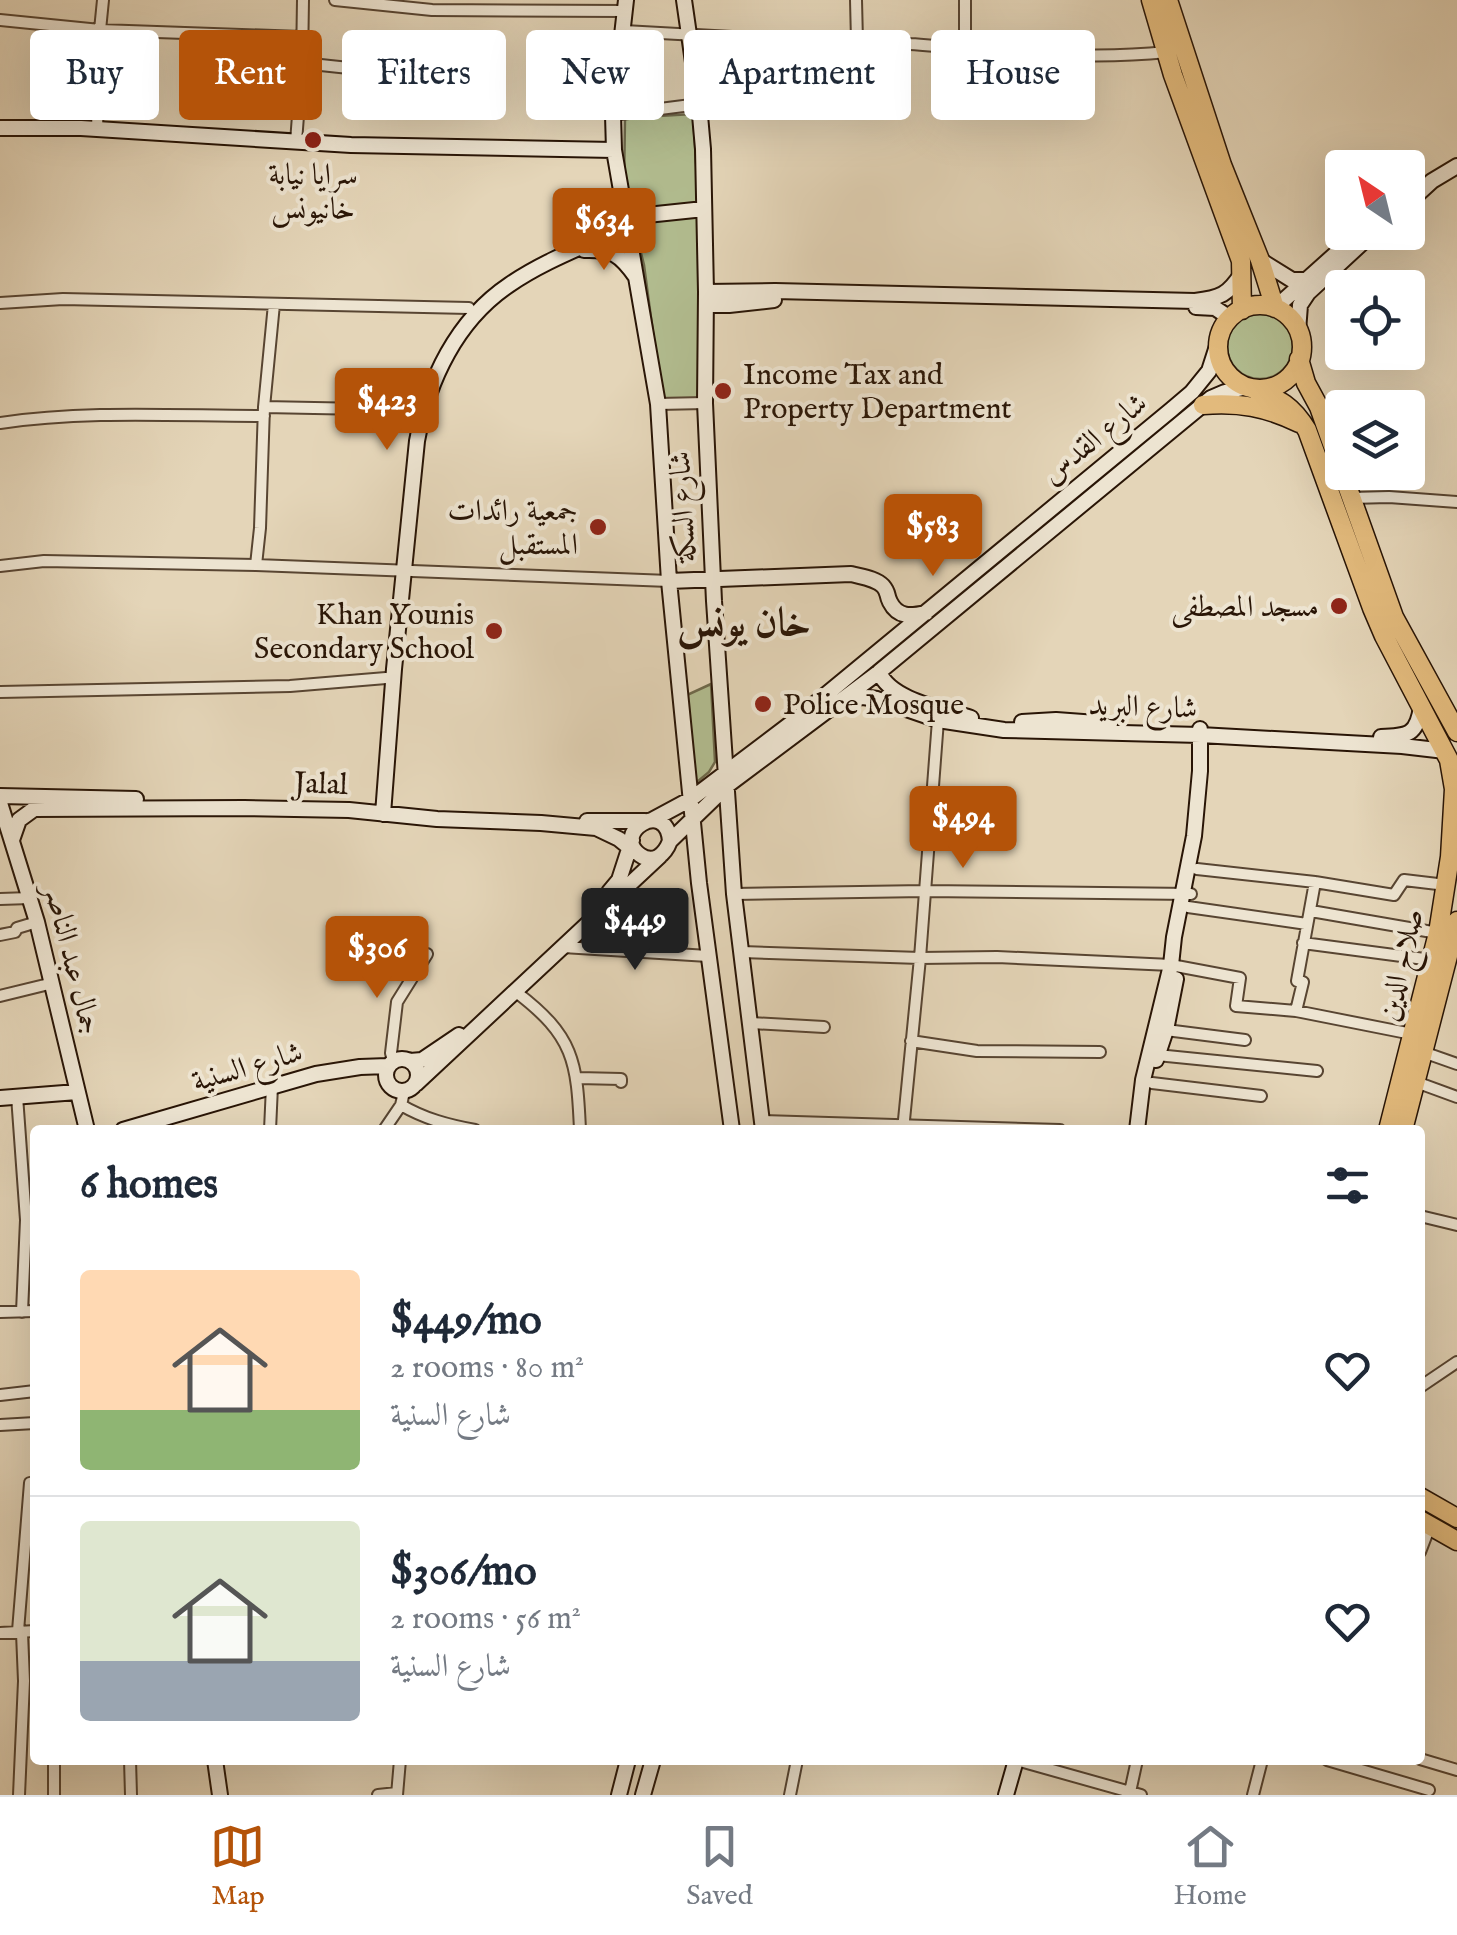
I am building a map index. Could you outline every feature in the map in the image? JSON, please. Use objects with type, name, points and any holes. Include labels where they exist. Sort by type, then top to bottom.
[{"type":"highway","points":[[1151,0],[1172,76],[1241,261],[1236,314],[1220,334],[1219,357],[1230,377],[1250,388],[1266,389],[1284,382],[1300,359],[1301,341],[1292,320],[1275,308],[1258,306],[1236,314]]},
{"type":"highway","points":[[1168,0],[1222,165],[1275,308]]},
{"type":"highway","name":"صلاح الدين","points":[[1300,359],[1351,498],[1351,523],[1384,636],[1449,760],[1454,789],[1446,885],[1451,930],[1390,1125]]},
{"type":"highway","name":"صلاح الدين","points":[[1250,388],[1284,402],[1299,416],[1394,616],[1457,732]]},
{"type":"highway","points":[[1203,405],[1248,404],[1305,426]]},
{"type":"highway","name":"صلاح الدين","points":[[1405,1125],[1416,1082],[1417,1047],[1432,960],[1451,930]]},
{"type":"highway","points":[[1448,1508],[1457,1518]]},
{"type":"highway","points":[[1425,1523],[1457,1541]]},
{"type":"main road","name":"شارع السكة","points":[[684,0],[688,30]]},
{"type":"main road","name":"شارع السكة","points":[[624,30],[625,5]]},
{"type":"main road","name":"شارع السكة","points":[[614,120],[614,150],[658,404],[669,581],[696,850],[731,1125]]},
{"type":"main road","name":"شارع السكة","points":[[700,120],[705,404],[714,597],[734,894],[763,1125]]},
{"type":"main road","points":[[0,128],[96,129],[513,150],[614,150]]},
{"type":"main road","points":[[1425,180],[1457,158]]},
{"type":"main road","points":[[1425,187],[1457,166]]},
{"type":"main road","points":[[380,809],[415,410],[438,357],[484,292],[516,270],[608,226],[619,213],[623,199]]},
{"type":"main road","points":[[380,809],[386,678],[420,426],[441,365],[485,304],[533,270],[647,214],[704,209]]},
{"type":"main road","points":[[578,250],[610,252],[626,264],[638,281]]},
{"type":"main road","points":[[1275,308],[1340,250]]},
{"type":"main road","points":[[1298,331],[1300,306],[1308,293],[1355,250]]},
{"type":"main road","points":[[1260,260],[1292,280],[1307,280]]},
{"type":"main road","points":[[706,298],[795,292],[1195,301],[1225,293],[1242,273]]},
{"type":"main road","points":[[706,298],[1135,304],[1214,308],[1236,314]]},
{"type":"main road","name":"شارع القدس","points":[[564,947],[666,848],[727,779],[1192,392],[1209,371],[1219,340]]},
{"type":"main road","name":"شارع القدس","points":[[649,821],[727,779],[844,698],[1203,405],[1226,392],[1250,388]]},
{"type":"main road","points":[[669,581],[852,574],[880,583],[900,613],[913,616],[927,612]]},
{"type":"main road","points":[[671,598],[678,591],[692,588],[714,597]]},
{"type":"main road","name":"شارع البريد","points":[[878,672],[887,685],[910,698],[980,721],[1056,720],[1445,752]]},
{"type":"main road","name":"شارع البريد","points":[[844,698],[863,697],[938,720],[1004,730],[1350,738],[1407,735],[1415,728],[1422,706]]},
{"type":"main road","points":[[1187,898],[1197,869],[1205,800],[1204,732]]},
{"type":"main road","points":[[1141,1125],[1166,1030],[1187,898],[1204,732]]},
{"type":"main road","name":"Jalal","points":[[0,799],[220,799],[437,815],[649,821]]},
{"type":"main road","name":"جمال عبد الناصر","points":[[0,799],[37,922],[85,1125]]},
{"type":"main road","name":"Jalal","points":[[12,840],[20,820],[34,809],[380,809],[436,819],[583,826],[606,832],[633,847]]},
{"type":"main road","points":[[666,848],[668,830],[658,822],[649,821],[636,828],[633,847],[648,858],[683,841],[690,842],[696,850]]},
{"type":"main road","name":"شارع السنية","points":[[140,1125],[316,1074],[404,1059],[422,1060],[468,1029],[615,886],[633,847]]},
{"type":"main road","points":[[407,1094],[564,947]]},
{"type":"main road","points":[[1140,1125],[1146,1067],[1175,965]]},
{"type":"main road","points":[[407,1094],[417,1069],[410,1061]]},
{"type":"main road","points":[[391,1064],[386,1082],[407,1094]]},
{"type":"main road","points":[[0,1098],[78,1092]]},
{"type":"main road","points":[[207,1765],[211,1795]]},
{"type":"main road","points":[[216,1765],[220,1795]]},
{"type":"main road","points":[[619,1795],[627,1765]]},
{"type":"main road","points":[[642,1795],[651,1765]]},
{"type":"main road","points":[[1009,1795],[1018,1765]]},
{"type":"street","points":[[0,20],[100,30],[102,0]]},
{"type":"street","points":[[302,30],[303,0]]},
{"type":"street","points":[[334,0],[432,10],[625,5]]},
{"type":"street","points":[[856,0],[857,30]]},
{"type":"street","points":[[965,0],[965,30]]},
{"type":"street","points":[[1095,56],[1168,52]]},
{"type":"street","points":[[96,120],[96,129]]},
{"type":"street","points":[[296,142],[298,120]]},
{"type":"street","points":[[0,302],[63,299],[470,308]]},
{"type":"street","points":[[256,565],[274,304]]},
{"type":"street","points":[[658,404],[705,404]]},
{"type":"street","points":[[0,423],[29,418],[415,410]]},
{"type":"street","points":[[1351,498],[1389,496],[1457,502]]},
{"type":"street","points":[[0,566],[44,561],[256,565],[669,581]]},
{"type":"street","points":[[0,692],[290,686],[386,678]]},
{"type":"street","points":[[903,1125],[938,720]]},
{"type":"street","points":[[1197,869],[1394,895],[1404,880],[1446,885]]},
{"type":"street","points":[[1296,1011],[1303,982],[1297,981],[1315,882]]},
{"type":"street","points":[[734,894],[925,891],[1187,898],[1307,924]]},
{"type":"street","points":[[0,898],[30,898]]},
{"type":"street","points":[[1311,911],[1451,930]]},
{"type":"street","points":[[0,935],[37,922]]},
{"type":"street","points":[[1303,944],[1432,960]]},
{"type":"street","points":[[564,947],[708,956]]},
{"type":"street","points":[[742,952],[920,958],[996,956],[1175,965],[1240,978],[1236,1006],[1296,1011],[1417,1047],[1457,1064]]},
{"type":"street","points":[[391,1064],[398,1002],[427,954]]},
{"type":"street","points":[[0,996],[52,983]]},
{"type":"street","points":[[516,992],[545,1014],[563,1036],[578,1078],[580,1125]]},
{"type":"street","points":[[751,1023],[824,1028]]},
{"type":"street","points":[[1166,1030],[1245,1040]]},
{"type":"street","points":[[911,1041],[977,1051],[1100,1052]]},
{"type":"street","points":[[1158,1055],[1317,1070]]},
{"type":"street","points":[[578,1078],[621,1078],[620,1082]]},
{"type":"street","points":[[1416,1082],[1457,1098]]},
{"type":"street","points":[[1152,1083],[1261,1096]]},
{"type":"street","points":[[270,1125],[272,1086]]},
{"type":"street","points":[[387,1125],[407,1094],[421,1116],[447,1125]]},
{"type":"street","points":[[17,1096],[26,1220],[22,1312]]},
{"type":"street","points":[[1425,1217],[1457,1225]]},
{"type":"street","points":[[0,1312],[30,1312]]},
{"type":"street","points":[[1425,1384],[1457,1362]]},
{"type":"street","points":[[0,1395],[30,1392]]},
{"type":"street","points":[[0,1424],[30,1423]]},
{"type":"street","points":[[20,1795],[30,1483]]},
{"type":"street","points":[[0,1632],[25,1632]]},
{"type":"street","points":[[1425,1760],[1457,1770]]},
{"type":"street","points":[[54,1765],[54,1795]]},
{"type":"street","points":[[130,1765],[131,1795]]},
{"type":"street","points":[[378,1795],[397,1794],[400,1765]]},
{"type":"street","points":[[790,1795],[795,1765]]},
{"type":"street","points":[[1033,1765],[1101,1790],[1135,1794],[1137,1765]]},
{"type":"street","points":[[1253,1795],[1261,1765]]},
{"type":"street","points":[[1344,1765],[1430,1790]]},
{"type":"green space","points":[[684,115],[684,120],[693,120],[701,398],[662,400],[644,265],[624,186],[625,120],[664,120],[664,116]]},
{"type":"green space","points":[[1260,313],[1283,323],[1293,346],[1283,369],[1260,379],[1237,369],[1227,346],[1237,323]]},
{"type":"green space","points":[[711,684],[715,762],[695,782],[687,695]]},
{"type":"place","name":"سرايا نيابة خانيونس","points":[[313,140]]},
{"type":"place","name":"Income Tax and Property Department","points":[[723,391]]},
{"type":"place","name":"جمعية رائدات المستقبل","points":[[598,527]]},
{"type":"place","name":"مسجد المصطفى","points":[[1339,606]]},
{"type":"place","name":"Khan Younis Secondary School","points":[[494,631]]},
{"type":"place","name":"Police Mosque","points":[[763,704]]},
{"type":"district","name":"خان يونس","points":[[744,621]]}]
